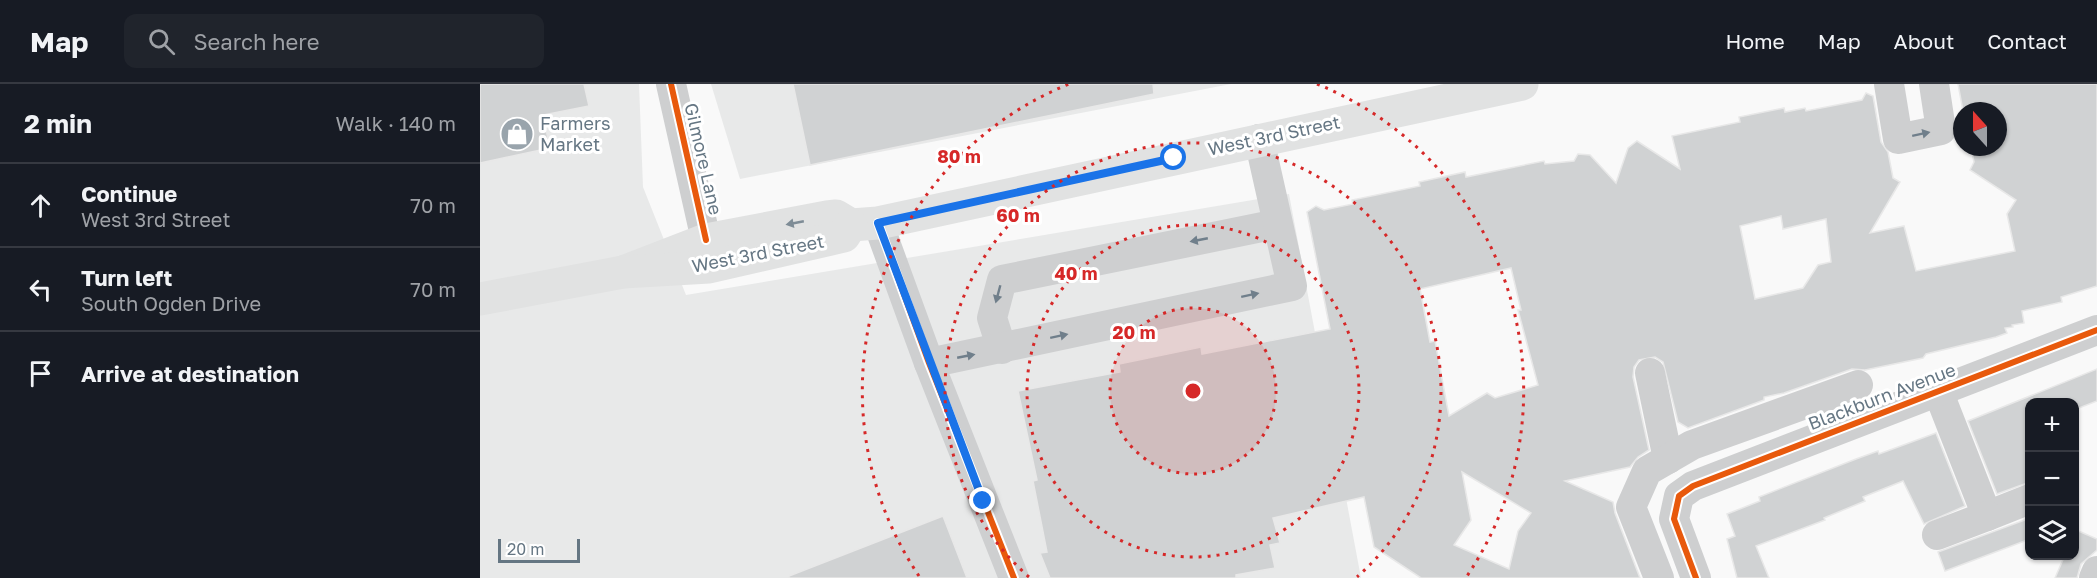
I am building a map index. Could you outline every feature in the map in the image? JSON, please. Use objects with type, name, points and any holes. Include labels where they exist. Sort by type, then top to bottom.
[{"type":"main road","name":"West 3rd Street","points":[[480,299],[622,272],[709,267],[844,236],[864,224],[1522,84]]},
{"type":"main road","name":"West 3rd Street","points":[[622,272],[706,240],[836,216],[864,224]]},
{"type":"street","name":"Gilmore Lane","points":[[671,84],[706,240]]},
{"type":"street","points":[[1889,84],[1898,139],[1941,130],[1934,84]]},
{"type":"street","points":[[929,363],[1292,286],[1259,139]]},
{"type":"street","points":[[864,224],[929,363],[1014,578]]},
{"type":"street","points":[[1002,349],[992,318],[1002,280],[1277,224]]},
{"type":"street","name":"Blackburn Avenue","points":[[1696,578],[1674,519],[1679,496],[1693,486],[2097,330]]},
{"type":"street","points":[[1650,373],[1668,459]]},
{"type":"street","points":[[1659,578],[1631,507],[1647,471],[1692,445],[1858,384]]},
{"type":"street","points":[[1938,392],[1987,516]]},
{"type":"street","points":[[1937,535],[2025,501]]},
{"type":"street","points":[[2094,578],[2097,571]]},
{"type":"shaded area","points":[[480,84],[639,84],[643,187],[686,295],[1289,194],[1361,578],[480,578]]},
{"type":"shaded area","points":[[711,84],[1231,84],[740,179]]},
{"type":"building","name":"Farmers Market","points":[[480,84],[584,84],[589,106],[543,115],[550,148],[480,163]]},
{"type":"building","points":[[793,84],[1153,84],[1154,94],[810,165]]},
{"type":"building","points":[[1958,84],[2097,84],[2097,286],[2061,297],[2062,302],[2022,311],[2024,323],[2005,328],[2007,333],[1996,337],[1926,354],[1923,358],[1865,370],[1852,369],[1784,393],[1764,397],[1764,400],[1688,428],[1678,422],[1663,362],[1655,357],[1639,360],[1634,367],[1633,377],[1649,450],[1638,457],[1630,467],[1565,481],[1613,502],[1640,578],[1421,578],[1374,547],[1364,497],[1273,518],[1280,543],[1270,545],[1275,568],[1236,575],[1236,578],[1050,578],[1040,553],[1047,552],[1033,481],[1037,480],[1018,391],[1120,372],[1119,364],[1201,347],[1202,354],[1330,329],[1307,212],[1316,206],[1324,210],[1353,204],[1352,200],[1420,186],[1419,182],[1465,172],[1466,177],[1544,161],[1545,164],[1574,161],[1578,154],[1590,155],[1616,183],[1628,148],[1637,141],[1680,169],[1672,136],[1740,122],[1739,117],[1784,108],[1785,112],[1805,108],[1806,111],[1862,100],[1866,93],[1873,96],[1881,142],[1888,152],[1893,178],[1900,182],[1870,233],[1904,226],[1916,271],[2015,251],[2007,214],[2016,200],[1970,170],[1974,162],[1973,156],[2007,156],[2007,102],[1961,102]],"holes":[[[1781,216],[1783,229],[1826,219],[1831,262],[1818,265],[1803,288],[1755,299],[1740,226]],[[1511,268],[1521,310],[1518,310],[1538,385],[1495,398],[1487,393],[1449,416],[1435,341],[1430,342],[1420,289]],[[1462,472],[1531,513],[1518,531],[1509,569],[1454,545],[1471,520]]]},
{"type":"building","points":[[2097,369],[2097,401],[2079,408],[2079,398],[2025,398]]},
{"type":"building","points":[[2025,398],[2025,484],[1997,494],[1968,421]]},
{"type":"building","points":[[1936,433],[1965,506],[1924,524],[1903,481],[1863,497],[1865,501],[1824,518],[1825,520],[1756,546],[1769,578],[1737,578],[1727,539],[1735,536],[1727,514],[1760,501],[1759,497],[1856,459],[1878,451],[1879,454]]},
{"type":"building","points":[[943,516],[967,578],[789,578],[789,576]]},
{"type":"building","points":[[2025,520],[2025,541],[1945,571],[1938,552]]},
{"type":"building","points":[[2079,531],[2097,539],[2097,550],[2081,564],[2077,578],[2055,578],[2063,560],[2079,560]]},
{"type":"cycle path","points":[[671,84],[706,240]]},
{"type":"cycle path","points":[[878,223],[929,363],[1014,578]]},
{"type":"cycle path","points":[[1696,578],[1674,519],[1679,496],[1693,486],[2097,330]]},
{"type":"place","name":"Farmers Market","points":[[517,134]]},
{"type":"route","points":[[983,501],[893,269],[878,223],[1174,158]]}]
